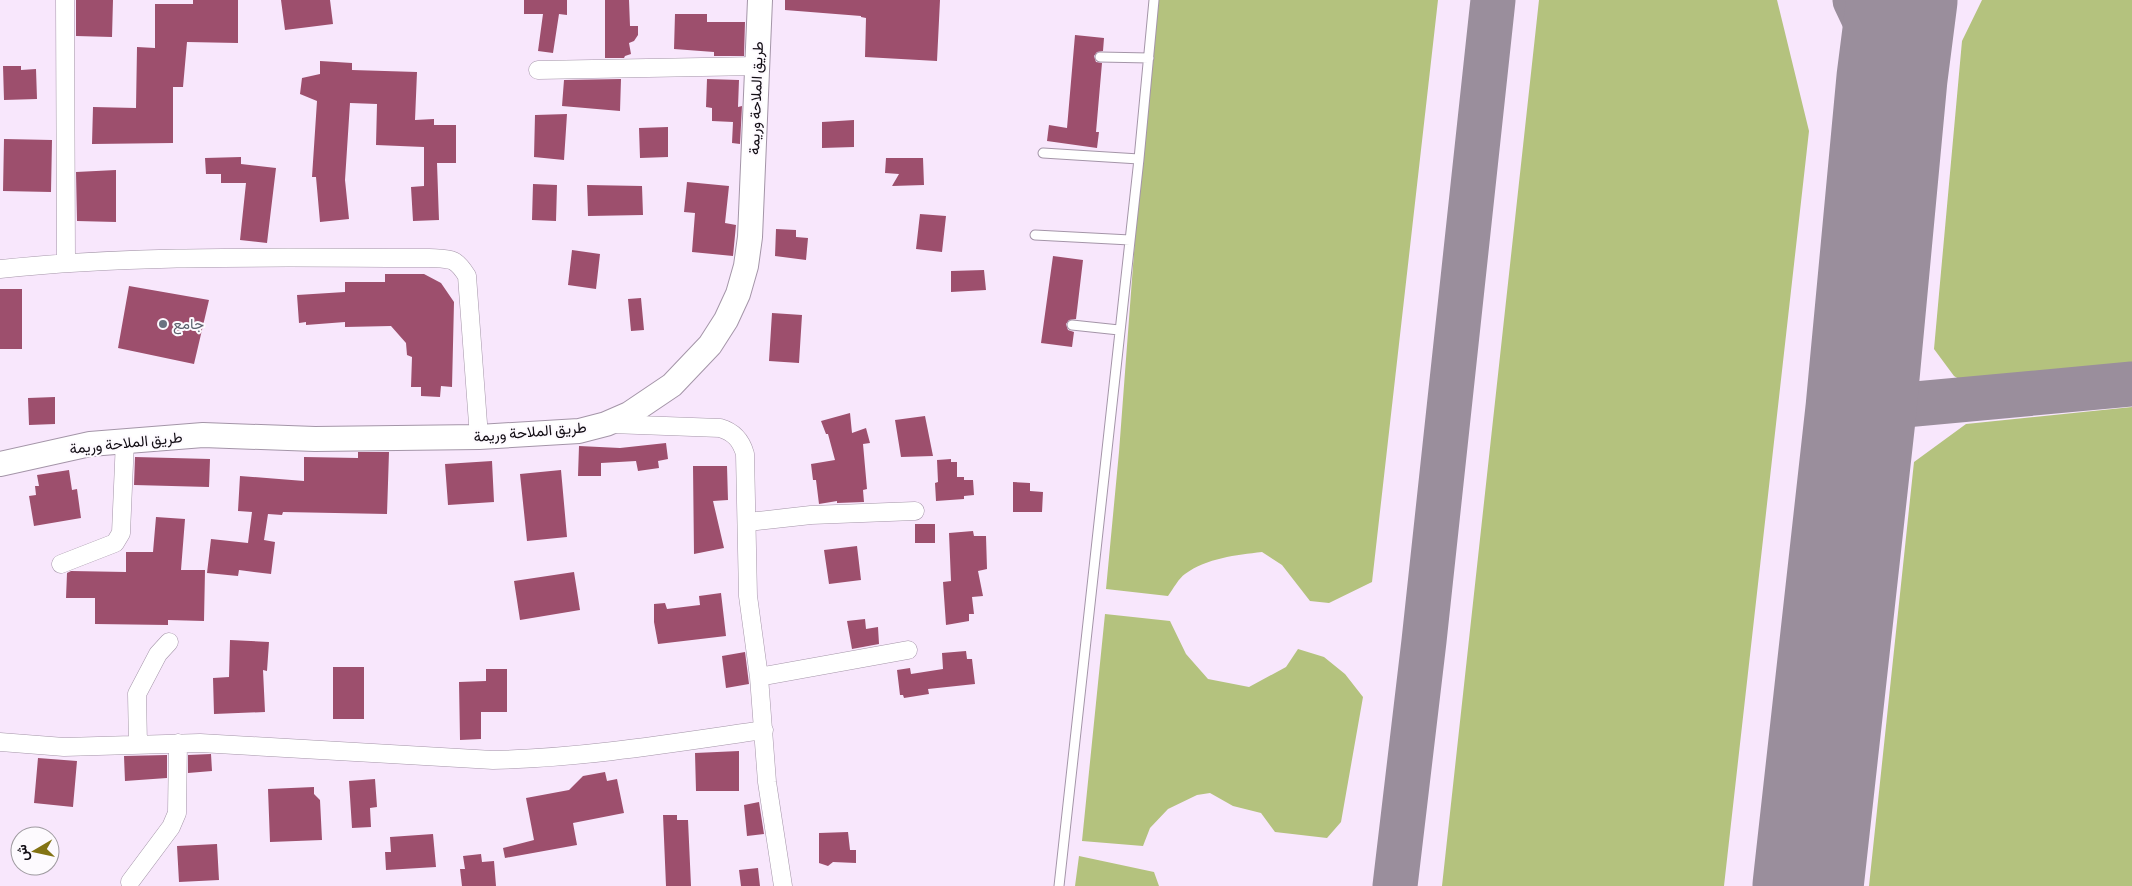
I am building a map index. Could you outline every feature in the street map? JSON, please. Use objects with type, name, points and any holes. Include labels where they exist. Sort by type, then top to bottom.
[{"type":"street","points":[[65,0],[66,262]]},
{"type":"street","name":"طريق الملاحة وريمة","points":[[0,464],[90,444],[125,440],[203,435],[315,439],[479,437],[579,431],[606,424],[629,414],[672,385],[691,366],[710,345],[726,320],[738,294],[746,266],[750,237],[760,0]]},
{"type":"street","points":[[538,70],[758,66]]},
{"type":"street","points":[[0,269],[66,262],[274,258],[448,259],[459,263],[467,276],[479,437]]},
{"type":"street","points":[[606,424],[720,428],[732,433],[742,445],[745,454],[748,522],[748,596],[759,677],[767,782],[783,886]]},
{"type":"street","points":[[61,564],[115,543],[121,533],[125,440]]},
{"type":"street","points":[[748,522],[811,516],[915,511]]},
{"type":"street","points":[[138,745],[137,694],[158,654],[169,642]]},
{"type":"street","points":[[759,677],[908,650]]},
{"type":"street","points":[[0,742],[64,747],[178,743],[493,760],[540,759],[631,749],[764,730]]},
{"type":"street","points":[[130,882],[171,827],[177,813],[178,743]]},
{"type":"lane","points":[[1059,886],[1139,159],[1154,0]]},
{"type":"lane","points":[[1100,57],[1149,58]]},
{"type":"lane","points":[[1043,153],[1139,159]]},
{"type":"lane","points":[[1035,235],[1130,240]]},
{"type":"lane","points":[[1072,326],[1119,330]]},
{"type":"green space","points":[[1153,0],[1438,0],[1372,582],[1329,603],[1310,601],[1282,565],[1262,552],[1232,556],[1203,564],[1183,576],[1168,596],[1106,589],[1119,452]]},
{"type":"green space","points":[[1539,0],[1777,0],[1809,131],[1724,886],[1442,886]]},
{"type":"green space","points":[[1982,0],[2132,0],[2132,369],[1975,389],[1954,376],[1934,349],[1962,41]]},
{"type":"green space","points":[[2132,407],[2132,886],[1869,886],[1914,462],[1966,424]]},
{"type":"green space","points":[[1105,614],[1170,621],[1186,654],[1208,679],[1249,687],[1286,667],[1298,649],[1324,657],[1345,674],[1363,697],[1341,822],[1327,838],[1275,832],[1261,813],[1233,806],[1210,793],[1197,795],[1168,809],[1150,828],[1143,846],[1082,841]]},
{"type":"green space","points":[[1079,856],[1154,872],[1159,886],[1075,886]]},
{"type":"building","points":[[76,0],[113,0],[112,37],[76,36]]},
{"type":"building","points":[[193,0],[238,0],[238,43],[187,42],[183,87],[173,87],[173,143],[92,144],[93,107],[136,108],[137,47],[155,48],[155,4],[193,4]]},
{"type":"building","points":[[281,0],[330,0],[333,24],[285,30]]},
{"type":"building","points":[[524,0],[567,0],[567,15],[559,14],[553,53],[538,51],[543,14],[524,14]]},
{"type":"building","points":[[605,0],[629,0],[630,26],[638,26],[638,35],[634,41],[629,43],[631,54],[624,58],[605,58]]},
{"type":"building","points":[[785,0],[940,0],[937,61],[865,57],[866,18],[785,10]]},
{"type":"building","points":[[675,14],[707,14],[707,22],[745,22],[744,56],[714,56],[714,52],[674,49]]},
{"type":"building","points":[[1075,35],[1104,38],[1103,51],[1097,52],[1094,56],[1096,62],[1102,63],[1096,132],[1099,132],[1097,148],[1047,141],[1049,125],[1067,128]]},
{"type":"building","points":[[320,61],[352,63],[352,70],[417,72],[415,120],[434,119],[434,125],[456,125],[456,163],[437,163],[439,220],[413,221],[411,187],[424,186],[424,147],[376,145],[377,104],[350,103],[345,180],[349,219],[320,222],[316,177],[312,177],[317,101],[300,94],[302,78],[320,74]]},
{"type":"building","points":[[3,66],[21,66],[21,70],[36,69],[37,99],[4,100]]},
{"type":"building","points":[[621,79],[620,111],[562,106],[564,80]]},
{"type":"building","points":[[707,79],[739,80],[738,107],[742,106],[740,144],[732,143],[733,122],[712,121],[712,108],[706,107]]},
{"type":"building","points":[[567,114],[564,160],[534,157],[535,115]]},
{"type":"building","points":[[854,120],[854,147],[822,148],[822,122]]},
{"type":"building","points":[[668,127],[668,157],[640,158],[639,128]]},
{"type":"building","points":[[4,139],[52,140],[51,192],[3,191]]},
{"type":"building","points":[[241,157],[241,164],[276,168],[267,243],[240,240],[246,183],[221,183],[221,174],[206,174],[205,158]]},
{"type":"building","points":[[886,158],[923,158],[924,185],[892,186],[899,174],[885,173]]},
{"type":"building","points":[[116,170],[116,222],[77,221],[76,172]]},
{"type":"building","points":[[687,182],[729,186],[725,223],[736,225],[733,256],[692,252],[695,213],[684,212]]},
{"type":"building","points":[[533,184],[557,185],[556,221],[532,220]]},
{"type":"building","points":[[587,185],[642,186],[643,215],[588,216]]},
{"type":"building","points":[[920,214],[946,216],[942,252],[916,249]]},
{"type":"building","points":[[776,229],[796,230],[796,237],[808,238],[806,260],[775,256]]},
{"type":"building","points":[[572,250],[600,254],[596,289],[568,285]]},
{"type":"building","points":[[1053,256],[1083,260],[1076,319],[1069,320],[1066,324],[1068,330],[1074,332],[1072,347],[1041,343]]},
{"type":"building","points":[[984,270],[986,290],[951,292],[951,271]]},
{"type":"building","points":[[385,274],[424,274],[441,283],[454,302],[452,387],[441,386],[440,397],[421,396],[421,387],[411,387],[412,357],[407,355],[406,343],[391,326],[345,327],[345,322],[306,325],[306,322],[299,323],[297,295],[345,292],[345,282],[385,282]]},
{"type":"building","name":"جامع","points":[[129,286],[209,300],[194,364],[118,348]]},
{"type":"building","points":[[0,289],[22,289],[22,349],[0,349]]},
{"type":"building","points":[[641,298],[644,330],[631,331],[628,299]]},
{"type":"building","points":[[772,313],[802,315],[799,363],[769,361]]},
{"type":"building","points":[[55,397],[55,424],[29,425],[28,398]]},
{"type":"building","points":[[850,413],[852,433],[866,428],[870,443],[863,444],[867,489],[863,490],[864,502],[837,503],[837,501],[819,504],[816,480],[813,480],[811,464],[835,460],[828,434],[826,434],[821,421]]},
{"type":"building","points":[[925,416],[933,456],[901,457],[895,420]]},
{"type":"building","points":[[666,443],[668,459],[658,461],[659,468],[638,471],[636,461],[601,463],[601,476],[578,476],[579,446],[620,448]]},
{"type":"building","points":[[358,452],[389,452],[387,514],[283,512],[282,515],[268,514],[264,540],[275,542],[271,574],[239,570],[238,576],[207,573],[211,539],[248,543],[252,512],[238,511],[240,476],[304,481],[304,457],[358,458]]},
{"type":"building","points":[[135,457],[210,459],[209,487],[134,485]]},
{"type":"building","points":[[951,459],[951,462],[957,462],[957,477],[964,477],[964,480],[973,480],[974,495],[964,496],[964,499],[936,501],[935,483],[938,482],[937,460]]},
{"type":"building","points":[[492,461],[494,502],[448,505],[445,464]]},
{"type":"building","points":[[693,466],[727,466],[728,500],[713,501],[724,548],[694,554]]},
{"type":"building","points":[[69,470],[72,490],[77,489],[81,518],[34,526],[29,496],[36,495],[35,486],[39,486],[37,475]]},
{"type":"building","points":[[561,470],[567,537],[527,541],[520,474]]},
{"type":"building","points":[[1013,482],[1030,483],[1030,491],[1043,492],[1042,512],[1013,512]]},
{"type":"building","points":[[156,517],[185,519],[181,570],[205,570],[204,621],[168,620],[168,625],[95,624],[95,598],[66,598],[67,573],[71,571],[126,572],[126,552],[153,552]]},
{"type":"building","points":[[915,524],[935,524],[935,543],[915,543]]},
{"type":"building","points":[[973,531],[974,536],[986,536],[987,569],[978,571],[983,596],[972,597],[974,614],[969,614],[969,621],[946,625],[943,582],[951,581],[949,533]]},
{"type":"building","points":[[857,546],[861,580],[829,584],[824,550]]},
{"type":"building","points":[[574,572],[580,610],[520,620],[514,581]]},
{"type":"building","points":[[721,593],[726,636],[658,644],[654,622],[654,604],[665,603],[667,609],[700,605],[699,596]]},
{"type":"building","points":[[865,619],[866,629],[878,627],[879,644],[852,649],[847,621]]},
{"type":"building","points":[[230,640],[269,642],[267,671],[263,670],[265,712],[214,714],[213,678],[229,677]]},
{"type":"building","points":[[966,651],[967,659],[972,659],[975,684],[928,689],[929,694],[904,698],[903,695],[900,695],[897,670],[910,668],[911,674],[943,669],[942,653]]},
{"type":"building","points":[[745,652],[749,684],[726,688],[722,656]]},
{"type":"building","points":[[333,667],[364,667],[364,719],[333,719]]},
{"type":"building","points":[[486,669],[507,669],[507,712],[481,712],[481,739],[460,740],[459,682],[486,681]]},
{"type":"building","points":[[739,751],[739,791],[696,791],[695,753]]},
{"type":"building","points":[[211,754],[212,771],[188,773],[188,755]]},
{"type":"building","points":[[167,755],[167,778],[125,781],[124,756]]},
{"type":"building","points":[[38,758],[77,761],[73,807],[34,803]]},
{"type":"building","points":[[605,772],[607,781],[617,779],[624,813],[573,823],[577,845],[505,858],[503,848],[534,840],[526,798],[569,790],[583,776]]},
{"type":"building","points":[[375,779],[377,807],[370,808],[371,827],[352,828],[349,781]]},
{"type":"building","points":[[314,787],[314,794],[320,800],[322,840],[270,842],[268,789]]},
{"type":"building","points":[[759,802],[764,834],[747,836],[744,805]]},
{"type":"building","points":[[663,815],[677,815],[677,820],[688,820],[691,886],[666,886]]},
{"type":"building","points":[[848,832],[850,850],[856,850],[856,863],[833,862],[828,866],[819,863],[819,833]]},
{"type":"building","points":[[433,834],[436,867],[386,870],[385,852],[391,852],[390,837]]},
{"type":"building","points":[[217,844],[219,880],[179,882],[177,846]]},
{"type":"building","points":[[481,854],[482,862],[494,861],[496,886],[462,886],[460,869],[465,869],[463,856]]},
{"type":"building","points":[[758,868],[760,886],[741,886],[739,870]]},
{"type":"taxiway","points":[[1395,886],[1424,641],[1493,0]]},
{"type":"taxiway","points":[[1855,0],[1892,78]]},
{"type":"taxiway","points":[[1861,409],[2132,384]]},
{"type":"runway","points":[[1808,886],[1861,409],[1892,78],[1902,0]]},
{"type":"place","name":"جامع","points":[[163,324]]}]
